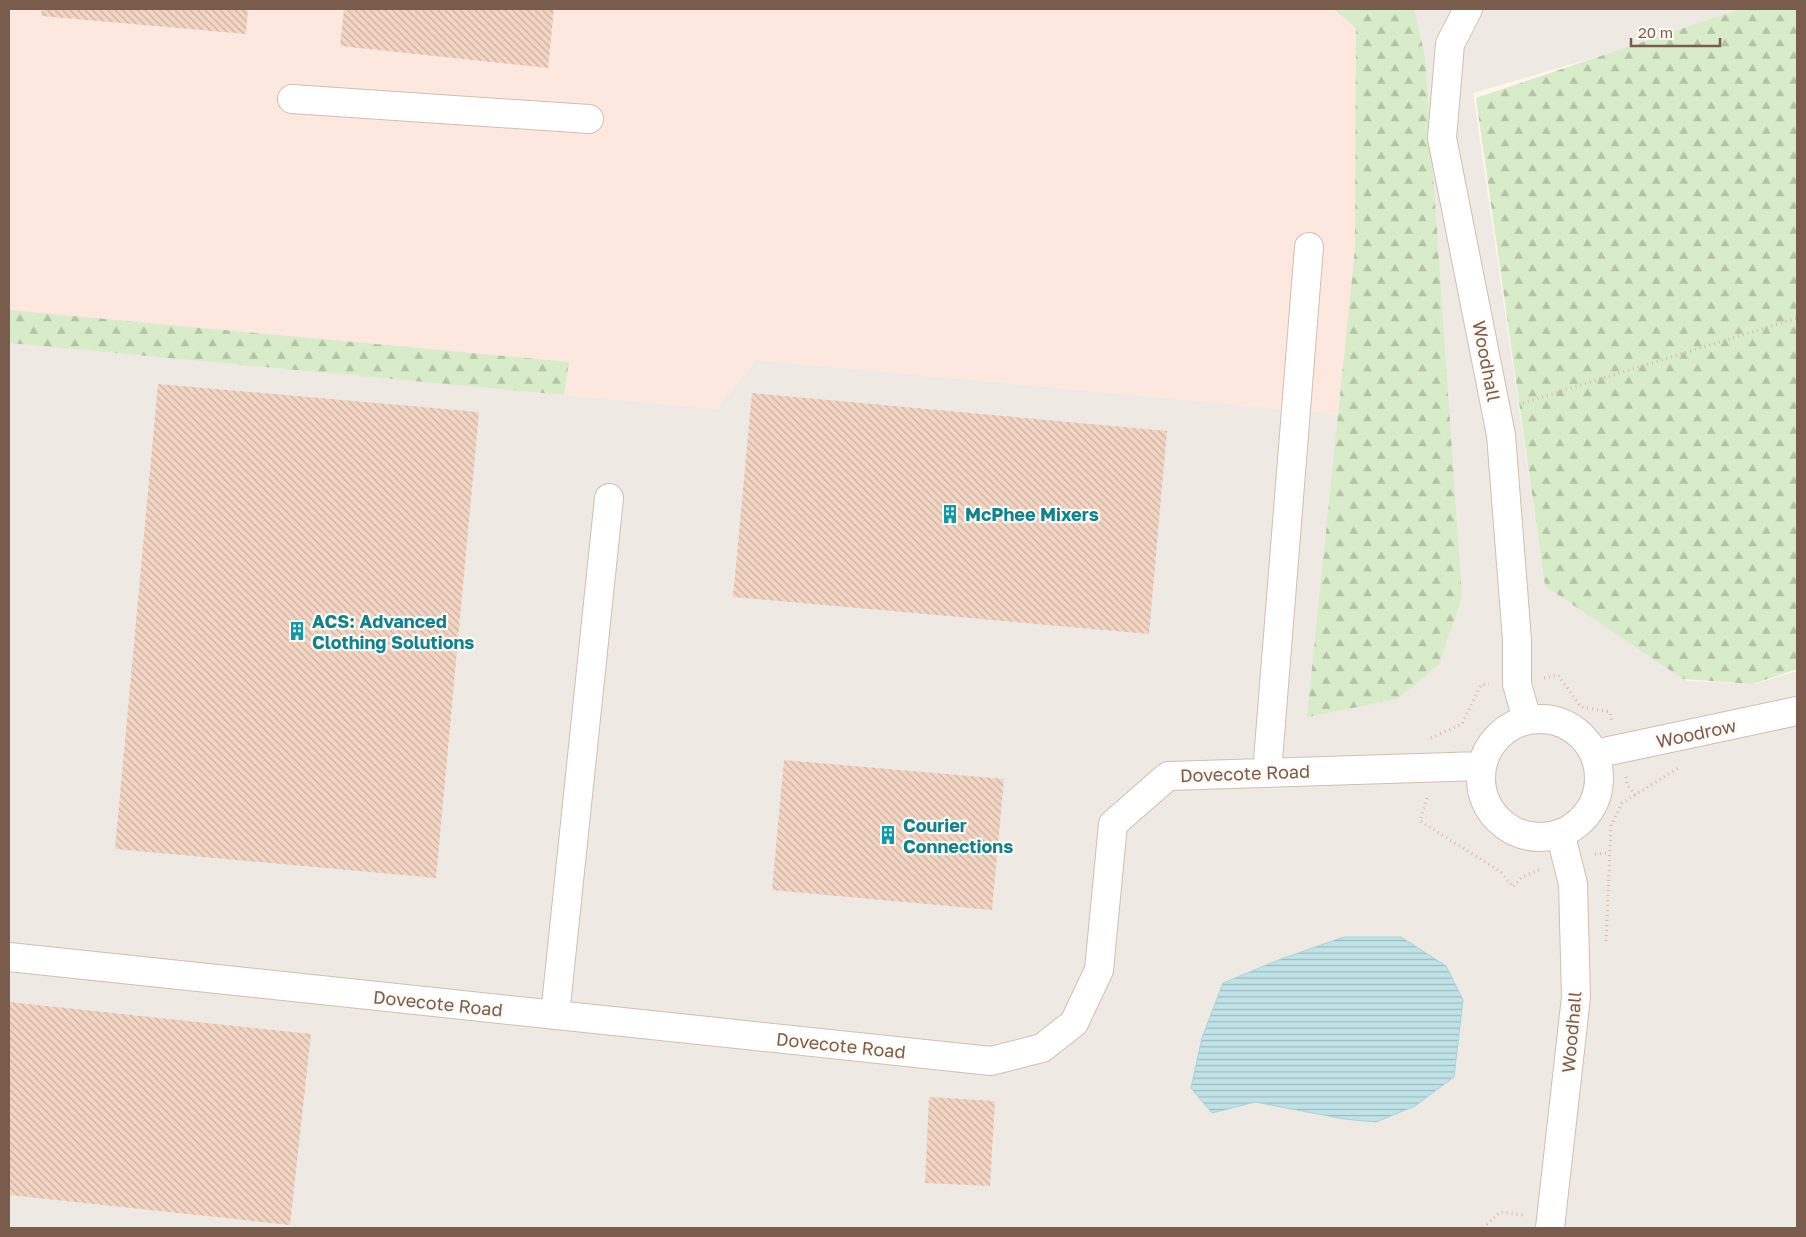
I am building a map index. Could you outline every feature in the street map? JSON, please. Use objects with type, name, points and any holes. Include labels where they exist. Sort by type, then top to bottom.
[{"type":"street","name":"Woodhall","points":[[1468,9],[1450,44],[1442,138],[1497,412],[1503,455],[1517,640],[1517,684],[1527,720]]},
{"type":"street","points":[[292,98],[590,119]]},
{"type":"street","points":[[1267,772],[1309,247]]},
{"type":"street","points":[[555,1015],[610,498]]},
{"type":"street","name":"Woodrow","points":[[1595,754],[1797,711]]},
{"type":"street","points":[[1527,720],[1554,720],[1571,727],[1585,739],[1595,754],[1599,772],[1598,790],[1592,807],[1564,847],[1512,830],[1497,819],[1486,803],[1481,786],[1481,766],[1488,748],[1500,733],[1517,723],[1527,720]]},
{"type":"street","name":"Dovecote Road","points":[[9,958],[991,1061],[1042,1048],[1074,1023],[1099,970],[1113,824],[1168,776],[1481,766]]},
{"type":"street","name":"Woodhall","points":[[1550,1228],[1576,997],[1573,884],[1564,847]]},
{"type":"path","points":[[1497,412],[1797,318]]},
{"type":"path","points":[[1431,737],[1435,768],[1420,821],[1500,872],[1513,887],[1522,877],[1564,847],[1610,853]]},
{"type":"path","points":[[1606,947],[1611,826],[1622,803],[1685,764]]},
{"type":"shaded area","points":[[9,9],[1334,9],[1356,28],[1355,249],[1338,414],[756,360],[717,409],[9,343]]},
{"type":"shaded area","points":[[1334,9],[1759,9],[1473,93],[1545,586],[1687,681],[1755,684],[1797,671],[1797,1228],[9,1228],[9,343],[717,409],[756,360],[1338,414],[1355,249],[1356,28]]},
{"type":"green space","points":[[1334,9],[1414,9],[1425,57],[1462,597],[1439,664],[1397,699],[1307,717],[1355,249],[1356,28]]},
{"type":"green space","points":[[1740,9],[1797,9],[1797,669],[1753,684],[1683,679],[1545,586],[1476,98]]},
{"type":"green space","points":[[9,310],[569,362],[564,395],[9,343]]},
{"type":"water","points":[[1344,937],[1401,937],[1446,966],[1463,1000],[1454,1077],[1415,1106],[1376,1122],[1344,1119],[1255,1102],[1212,1113],[1191,1088],[1202,1038],[1223,983],[1281,959]]},
{"type":"building","points":[[42,9],[248,9],[246,34],[41,16]]},
{"type":"building","points":[[344,9],[554,9],[548,68],[340,46]]},
{"type":"building","name":"ACS: Advanced Clothing Solutions","points":[[158,384],[479,412],[436,878],[115,849]]},
{"type":"building","name":"McPhee Mixers","points":[[752,393],[1167,431],[1149,634],[733,597]]},
{"type":"building","name":"Courier Connections","points":[[784,760],[1004,779],[992,910],[772,890]]},
{"type":"building","points":[[9,1002],[311,1034],[290,1225],[9,1195]]},
{"type":"building","points":[[929,1097],[995,1101],[990,1186],[925,1183]]},
{"type":"place","name":"McPhee Mixers","points":[[950,514]]},
{"type":"place","name":"ACS: Advanced Clothing Solutions","points":[[297,631]]},
{"type":"place","name":"Courier Connections","points":[[888,835]]}]
